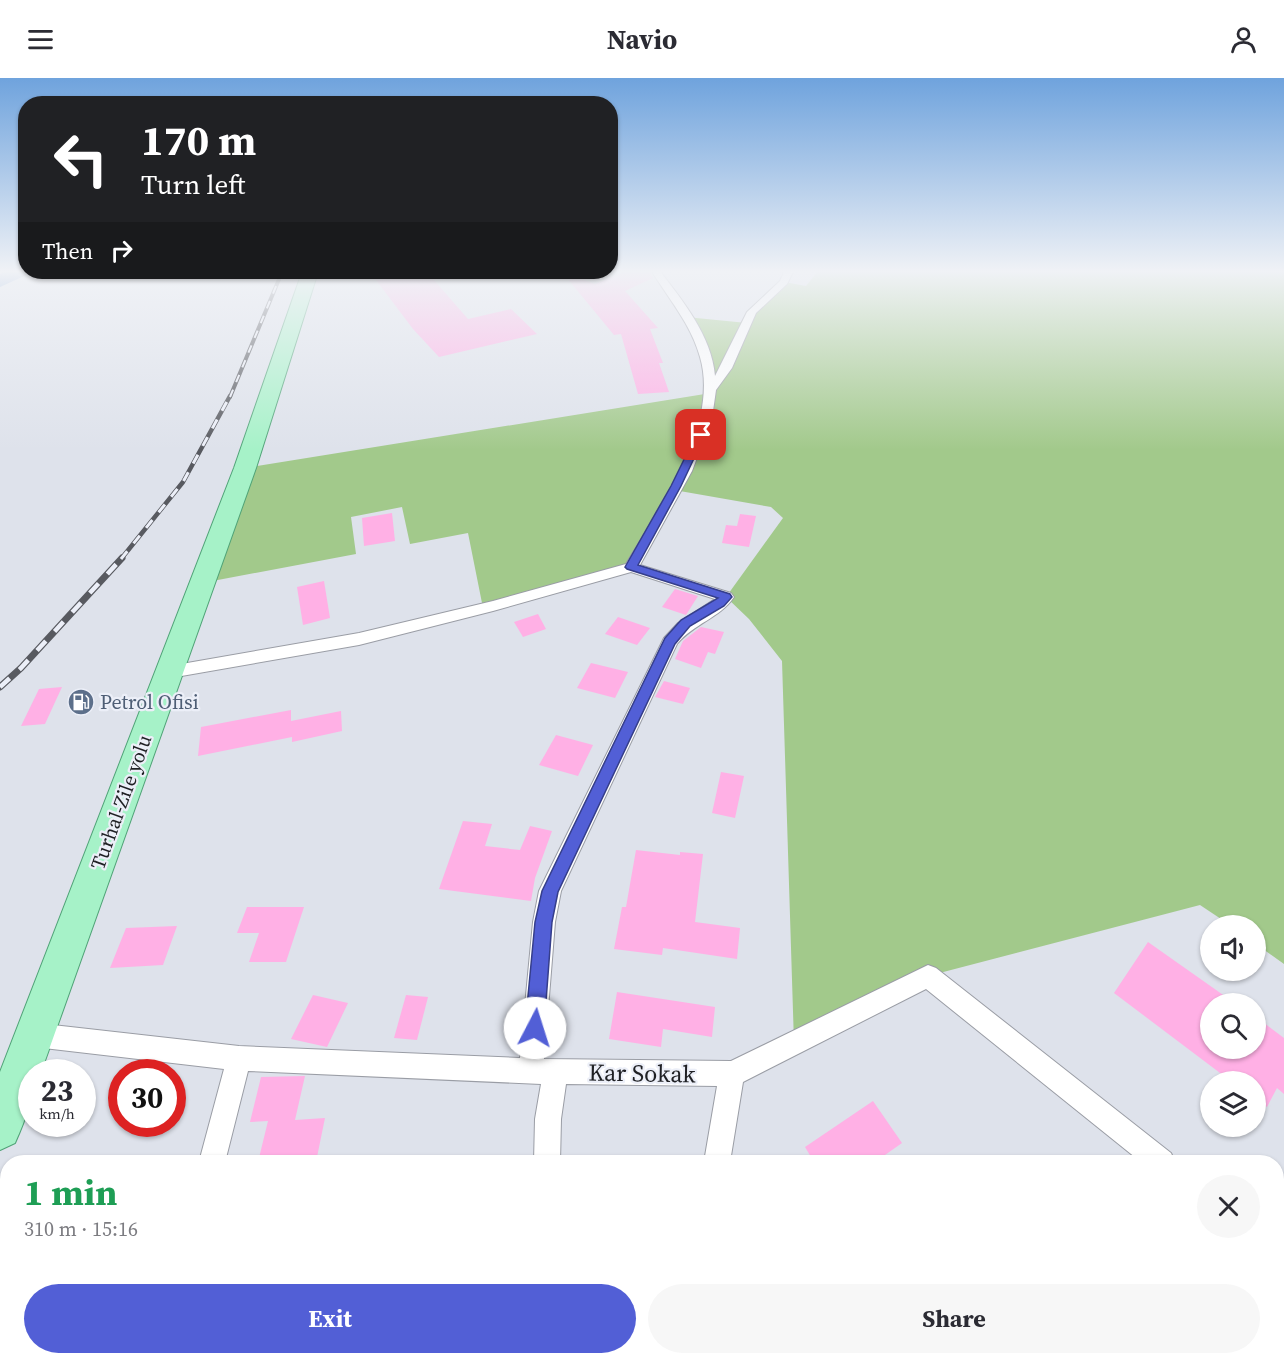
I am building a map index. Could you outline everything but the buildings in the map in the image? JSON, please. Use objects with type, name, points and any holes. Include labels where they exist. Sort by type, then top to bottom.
[{"type":"main road","name":"Turhal-Zile yolu","points":[[0,1128],[245,468],[291,330]]},
{"type":"street","points":[[631,567],[706,423],[711,388],[707,362],[693,330]]},
{"type":"street","points":[[711,388],[726,368],[744,330]]},
{"type":"street","points":[[170,672],[359,639],[493,606],[631,567],[726,597],[720,603],[685,623],[670,642],[550,891],[543,922],[547,1155]]},
{"type":"street","name":"Kar Sokak","points":[[35,1035],[239,1058],[544,1071],[732,1074],[928,976],[1153,1155]]},
{"type":"street","points":[[214,1155],[239,1058]]},
{"type":"street","points":[[718,1155],[732,1074]]},
{"type":"green space","points":[[692,330],[1284,330],[1284,964],[1266,951],[1266,915],[1215,915],[1200,905],[928,976],[794,1043],[782,661],[749,619],[726,597],[783,518],[771,507],[674,490],[631,567],[483,608],[468,533],[410,544],[402,507],[351,517],[356,554],[202,583],[245,468],[711,393],[710,372]]},
{"type":"railway","points":[[230,397],[258,330]]},
{"type":"railway","points":[[121,559],[183,482],[230,396]]},
{"type":"railway","points":[[0,687],[21,668],[122,558]]},
{"type":"place","name":"Petrol Ofisi","points":[[81,702]]},
{"type":"route","points":[[535,1028],[543,922],[550,891],[670,642],[685,623],[720,603],[726,597],[631,567],[676,486],[701,435]]}]
